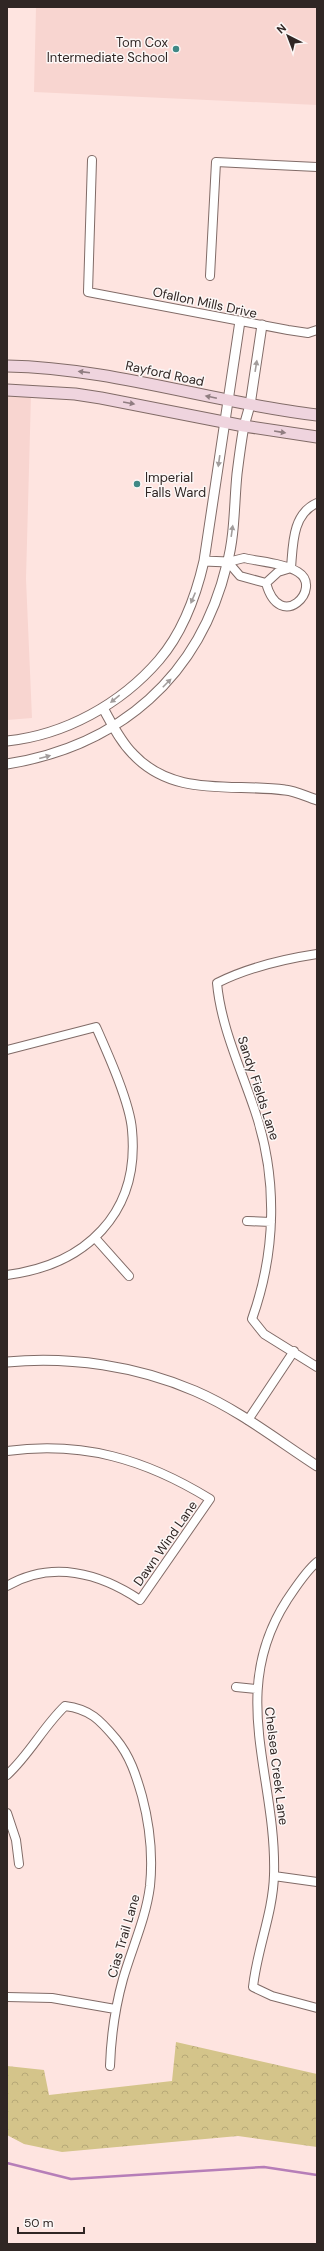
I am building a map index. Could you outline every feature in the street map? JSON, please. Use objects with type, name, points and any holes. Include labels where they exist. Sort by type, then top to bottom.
[{"type":"main road","name":"Rayford Road","points":[[7,366],[63,370],[122,378],[228,401],[317,415]]},
{"type":"main road","points":[[7,390],[75,394],[244,426],[317,437]]},
{"type":"street","name":"Ofallon Mills Drive","points":[[92,160],[88,292],[262,326],[308,333],[317,330]]},
{"type":"street","points":[[210,276],[216,162],[317,167]]},
{"type":"street","points":[[7,741],[48,734],[103,708],[140,678],[159,659],[175,636],[198,589],[204,561],[240,321]]},
{"type":"street","points":[[7,764],[55,754],[85,742],[114,727],[155,695],[178,670],[194,647],[206,625],[218,596],[228,562],[244,426],[250,405],[262,326]]},
{"type":"street","points":[[291,568],[294,531],[304,511],[317,503]]},
{"type":"street","points":[[204,561],[228,562],[244,558],[291,568],[300,572],[305,581],[306,591],[302,600],[294,606],[284,607],[275,602],[269,594],[266,583]]},
{"type":"street","points":[[228,562],[240,576],[266,583]]},
{"type":"street","points":[[266,583],[278,572],[291,568]]},
{"type":"street","points":[[103,708],[127,747],[142,763],[164,776],[186,785],[219,788],[287,790],[317,800]]},
{"type":"street","name":"Sandy Fields Lane","points":[[294,1352],[264,1334],[252,1319],[265,1279],[270,1250],[270,1175],[266,1148],[255,1111],[234,1053],[219,1000],[217,983],[234,974],[317,954]]},
{"type":"street","points":[[7,1050],[96,1028],[126,1108],[132,1129],[133,1153],[128,1184],[115,1212],[96,1238],[72,1256],[50,1267],[30,1272],[7,1275]]},
{"type":"street","points":[[246,1221],[271,1222]]},
{"type":"street","points":[[96,1238],[129,1276]]},
{"type":"street","points":[[248,1420],[294,1352],[317,1367]]},
{"type":"street","points":[[7,1362],[87,1362],[151,1375],[195,1391],[248,1420],[317,1466]]},
{"type":"street","name":"Dawn Wind Lane","points":[[7,1450],[45,1447],[81,1449],[118,1456],[154,1469],[210,1499],[140,1600],[119,1586],[83,1574],[59,1571],[37,1574],[7,1586]]},
{"type":"street","name":"Chelsea Creek Lane","points":[[317,1562],[295,1587],[279,1613],[262,1661],[257,1689],[257,1717],[274,1836],[274,1876],[270,1914],[255,1967],[253,1988],[272,1996],[317,2008]]},
{"type":"street","points":[[236,1687],[257,1689]]},
{"type":"street","name":"Cias Trail Lane","points":[[7,1775],[41,1736],[51,1719],[64,1706],[81,1708],[96,1719],[119,1744],[135,1772],[147,1816],[151,1858],[149,1887],[142,1921],[115,2009],[111,2038],[110,2066]]},
{"type":"street","points":[[7,1813],[16,1840],[19,1864]]},
{"type":"street","points":[[274,1876],[317,1882]]},
{"type":"street","points":[[7,1997],[52,1998],[115,2009]]},
{"type":"shaded area","name":"Tom Cox Intermediate School","points":[[36,7],[317,7],[317,105],[34,92]]},
{"type":"shaded area","points":[[7,395],[31,395],[26,579],[32,718],[7,720]]},
{"type":"green space","points":[[176,2042],[317,2074],[317,2147],[238,2136],[62,2152],[24,2144],[7,2135],[7,2066],[44,2070],[49,2095],[172,2081]]},
{"type":"waterway","points":[[7,2163],[71,2179],[264,2167],[317,2175]]},
{"type":"place","name":"Tom Cox Intermediate School","points":[[176,49]]},
{"type":"place","name":"Imperial Falls Ward","points":[[137,484]]}]
